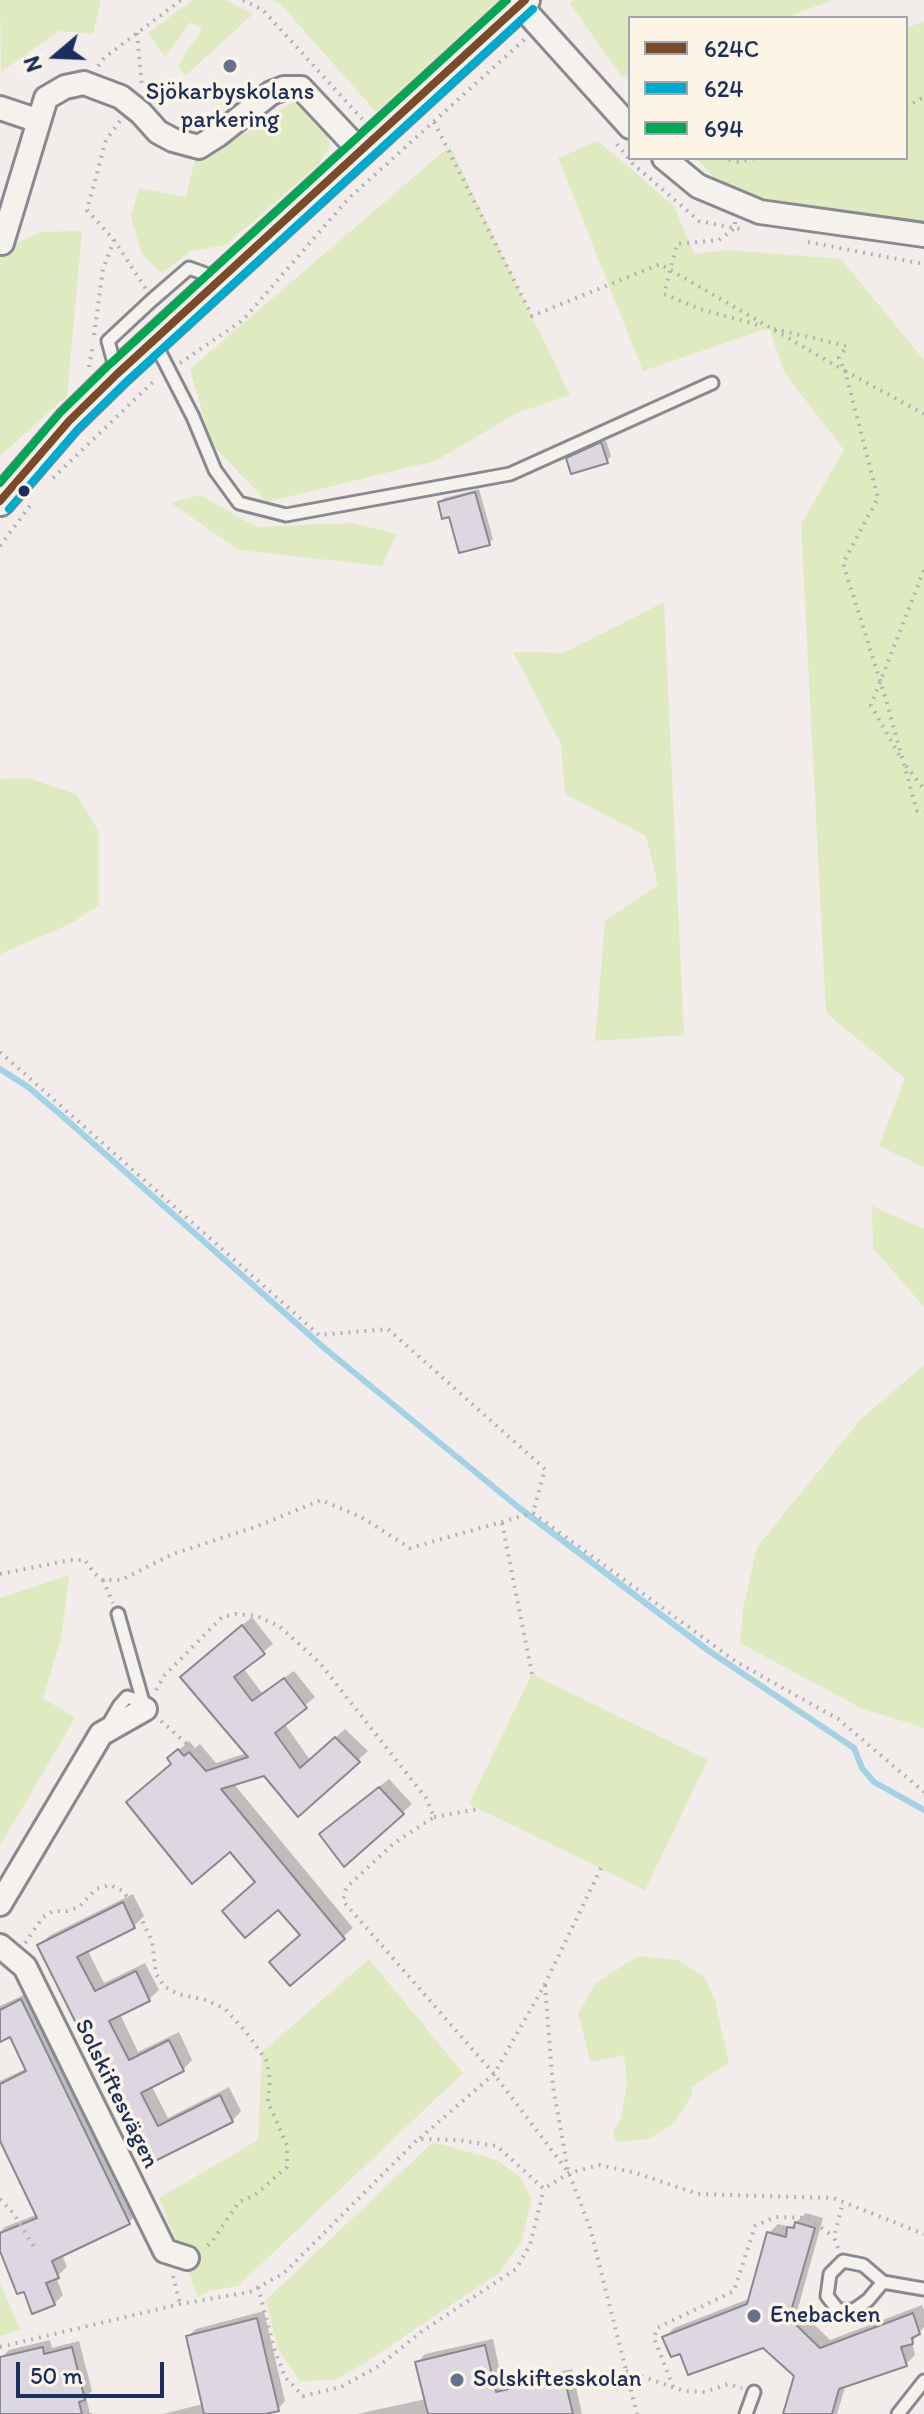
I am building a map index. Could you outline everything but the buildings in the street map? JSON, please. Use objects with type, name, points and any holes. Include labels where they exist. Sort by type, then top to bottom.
[{"type":"street","points":[[0,501],[69,421],[117,374],[360,151],[528,10],[628,125]]},
{"type":"street","points":[[2,243],[46,98],[65,87],[84,83],[121,97],[158,132],[199,147],[271,93],[284,88],[301,88],[360,151]]},
{"type":"street","points":[[0,108],[39,121]]},
{"type":"street","points":[[666,160],[698,186],[760,212],[924,235]]},
{"type":"street","points":[[0,1904],[101,1734],[143,1708]]},
{"type":"street","name":"Solskiftesvägen","points":[[6,1952],[25,1967],[165,2251],[187,2258]]},
{"type":"lane","points":[[117,374],[108,341],[152,300],[189,268],[220,279]]},
{"type":"lane","points":[[154,341],[215,470],[239,503],[286,515],[510,474],[712,383]]},
{"type":"lane","points":[[118,1614],[143,1708]]},
{"type":"lane","points":[[883,2282],[868,2300],[854,2310],[838,2310],[827,2296],[830,2274],[843,2261],[863,2265],[883,2282],[924,2289]]},
{"type":"lane","points":[[898,2414],[924,2381]]},
{"type":"lane","points":[[746,2414],[754,2392]]},
{"type":"path","points":[[84,83],[104,58],[181,0]]},
{"type":"path","points":[[243,0],[263,10],[366,123]]},
{"type":"path","points":[[45,488],[149,383],[243,320],[348,199],[434,122],[528,10]]},
{"type":"path","points":[[137,33],[142,88],[106,140],[87,210],[114,240],[152,300]]},
{"type":"path","points":[[434,122],[532,316],[660,264],[924,414]]},
{"type":"path","points":[[734,201],[735,228],[719,240],[677,244],[664,294],[700,309],[847,346],[839,358],[878,498],[843,563],[917,811],[924,812]]},
{"type":"path","points":[[88,378],[103,269],[114,240]]},
{"type":"path","points":[[0,546],[36,499]]},
{"type":"path","points":[[924,570],[871,705],[904,763],[924,789]]},
{"type":"path","points":[[0,1052],[319,1335],[388,1329],[545,1469],[533,1513]]},
{"type":"path","points":[[103,1580],[121,1580],[173,1554],[258,1526],[321,1500],[361,1517],[410,1548],[533,1513]]},
{"type":"path","points":[[533,1513],[735,1661],[838,1719],[924,1792]]},
{"type":"path","points":[[502,1523],[532,1674]]},
{"type":"path","points":[[0,1574],[85,1560],[103,1580],[118,1614]]},
{"type":"path","points":[[188,1745],[143,1708],[164,1676],[222,1617],[236,1614],[257,1616],[279,1626],[319,1662],[426,1798],[434,1817]]},
{"type":"path","points":[[478,1809],[434,1817],[394,1843],[346,1888],[343,1901],[494,2074],[569,2173]]},
{"type":"path","points":[[0,2347],[180,2304],[250,2292],[284,2273],[418,2139],[494,2074],[545,1984],[601,1868]]},
{"type":"path","points":[[6,1952],[43,1917],[53,1911],[79,1907],[96,1889],[110,1885],[123,1891],[139,1914],[152,1941],[156,1974],[165,1987],[225,2009],[266,2060],[270,2079],[268,2102],[287,2145],[287,2167],[273,2182],[239,2202],[211,2243],[187,2258]]},
{"type":"path","points":[[545,1984],[553,2087],[569,2173],[590,2228],[637,2414]]},
{"type":"path","points":[[418,2139],[458,2140],[497,2146],[544,2189]]},
{"type":"path","points":[[258,2287],[285,2377],[303,2396],[341,2387],[379,2366],[421,2332],[516,2269],[530,2245],[544,2189],[569,2173],[600,2165],[636,2173],[698,2194],[833,2198],[924,2234]]},
{"type":"path","points":[[0,2199],[14,2214],[36,2250]]},
{"type":"path","points":[[834,2237],[843,2202]]},
{"type":"path","points":[[673,2387],[654,2338],[657,2328],[734,2291],[755,2226],[775,2217],[808,2218],[834,2237],[843,2261]]},
{"type":"path","points":[[626,2371],[684,2391],[705,2392],[728,2384],[754,2392]]},
{"type":"green space","points":[[0,0],[101,0],[93,34],[59,31],[1,72]]},
{"type":"green space","points":[[193,0],[226,0],[253,14],[185,76],[178,65],[202,29],[191,22],[165,57],[148,33]]},
{"type":"green space","points":[[272,0],[499,0],[376,112],[282,6]]},
{"type":"green space","points":[[573,0],[833,0],[789,16],[628,16],[628,75],[622,77],[570,4]]},
{"type":"green space","points":[[924,21],[924,228],[781,207],[722,186],[698,160],[908,160],[908,27]]},
{"type":"green space","points":[[294,101],[323,118],[330,146],[319,164],[226,245],[191,251],[162,273],[142,254],[131,217],[139,188],[186,197],[195,160],[244,134]]},
{"type":"green space","points":[[598,141],[674,206],[694,254],[727,250],[841,259],[924,360],[924,1167],[879,1146],[905,1078],[826,1013],[801,524],[844,450],[784,372],[769,328],[643,371],[558,158]]},
{"type":"green space","points":[[450,146],[570,395],[517,413],[435,461],[267,502],[211,443],[190,369]]},
{"type":"green space","points":[[82,231],[67,396],[0,456],[0,250],[41,232]]},
{"type":"green space","points":[[200,495],[256,527],[352,523],[397,534],[382,566],[239,550],[171,503]]},
{"type":"green space","points":[[664,602],[684,1035],[595,1041],[605,921],[658,885],[646,836],[565,794],[561,744],[513,652],[564,653]]},
{"type":"green space","points":[[28,778],[76,794],[99,832],[99,905],[72,923],[0,954],[0,779]]},
{"type":"green space","points":[[872,1206],[924,1229],[924,1307],[873,1248]]},
{"type":"green space","points":[[924,1365],[924,1728],[861,1708],[740,1643],[743,1609],[757,1547],[861,1419]]},
{"type":"green space","points":[[69,1575],[61,1639],[43,1698],[75,1718],[0,1846],[0,1598]]},
{"type":"green space","points":[[532,1674],[708,1760],[645,1890],[469,1804]]},
{"type":"green space","points":[[638,1956],[678,1960],[704,1977],[715,2000],[729,2063],[691,2087],[693,2093],[675,2122],[649,2139],[616,2142],[613,2132],[621,2118],[627,2084],[624,2055],[591,2062],[578,2014],[596,1983]]},
{"type":"green space","points":[[369,1959],[463,2073],[238,2286],[210,2291],[198,2297],[159,2198],[258,2140],[262,2052]]},
{"type":"green space","points":[[433,2142],[497,2160],[520,2177],[532,2199],[521,2243],[499,2273],[363,2364],[335,2380],[300,2381],[278,2349],[266,2300]]},
{"type":"green space","points":[[0,2284],[21,2330],[0,2336]]},
{"type":"waterway","points":[[0,1069],[60,1114],[323,1347],[518,1507],[709,1651],[854,1748],[862,1768],[874,1782],[924,1810]]},
{"type":"transit line","name":"694","points":[[0,483],[60,413],[109,365],[507,0]]},
{"type":"transit line","name":"624C","points":[[0,501],[69,421],[117,374],[525,0]]},
{"type":"transit line","name":"624","points":[[9,509],[78,429],[125,383],[533,9]]},
{"type":"place","name":"Sjökarbyskolans parkering","points":[[230,66]]},
{"type":"place","name":"Enebacken","points":[[754,2316]]},
{"type":"place","name":"Solskiftesskolan","points":[[457,2380]]}]
